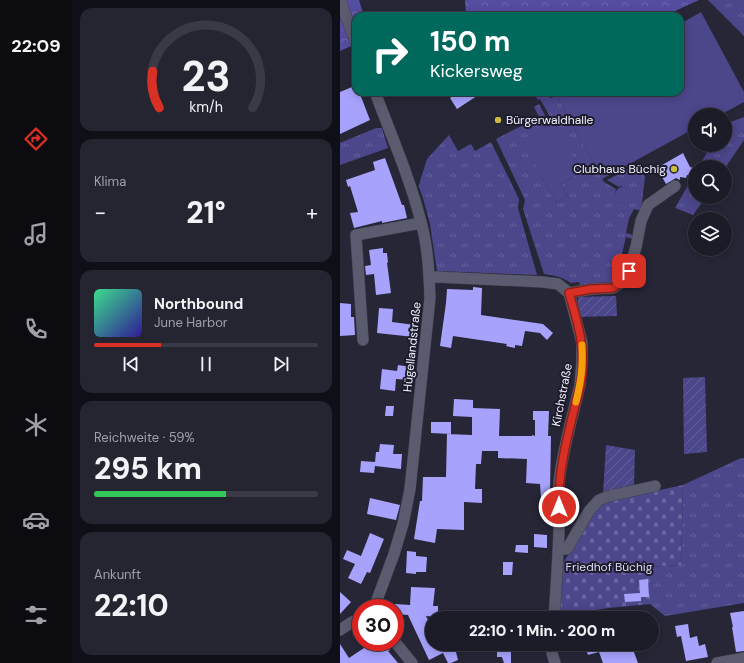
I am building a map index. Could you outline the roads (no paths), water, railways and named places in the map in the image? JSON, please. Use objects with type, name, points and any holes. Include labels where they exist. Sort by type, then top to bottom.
[{"type":"street","points":[[341,0],[352,32]]},
{"type":"street","name":"Hügellandstraße","points":[[376,96],[408,180],[421,223],[430,278],[430,298],[410,490],[403,524],[377,599]]},
{"type":"street","points":[[430,278],[543,282],[558,284],[569,293],[592,289],[613,288],[623,281],[629,271],[636,247],[641,221],[648,204],[675,186]]},
{"type":"street","points":[[363,340],[356,235],[421,223]]},
{"type":"street","name":"Kirchstraße","points":[[554,611],[560,476],[562,458],[580,385],[582,362],[582,343],[569,293]]},
{"type":"street","points":[[558,549],[567,549],[589,511],[599,500],[609,496],[655,486]]},
{"type":"street","points":[[340,630],[352,622]]},
{"type":"street","points":[[402,651],[412,663]]},
{"type":"street","points":[[552,651],[555,663]]},
{"type":"street","points":[[723,662],[744,658]]},
{"type":"place","name":"Bürgerwaldhalle","points":[[498,120]]},
{"type":"place","name":"Clubhaus Büchig","points":[[674,169]]},
{"type":"park label","name":"Friedhof Büchig","points":[[609,567]]}]
